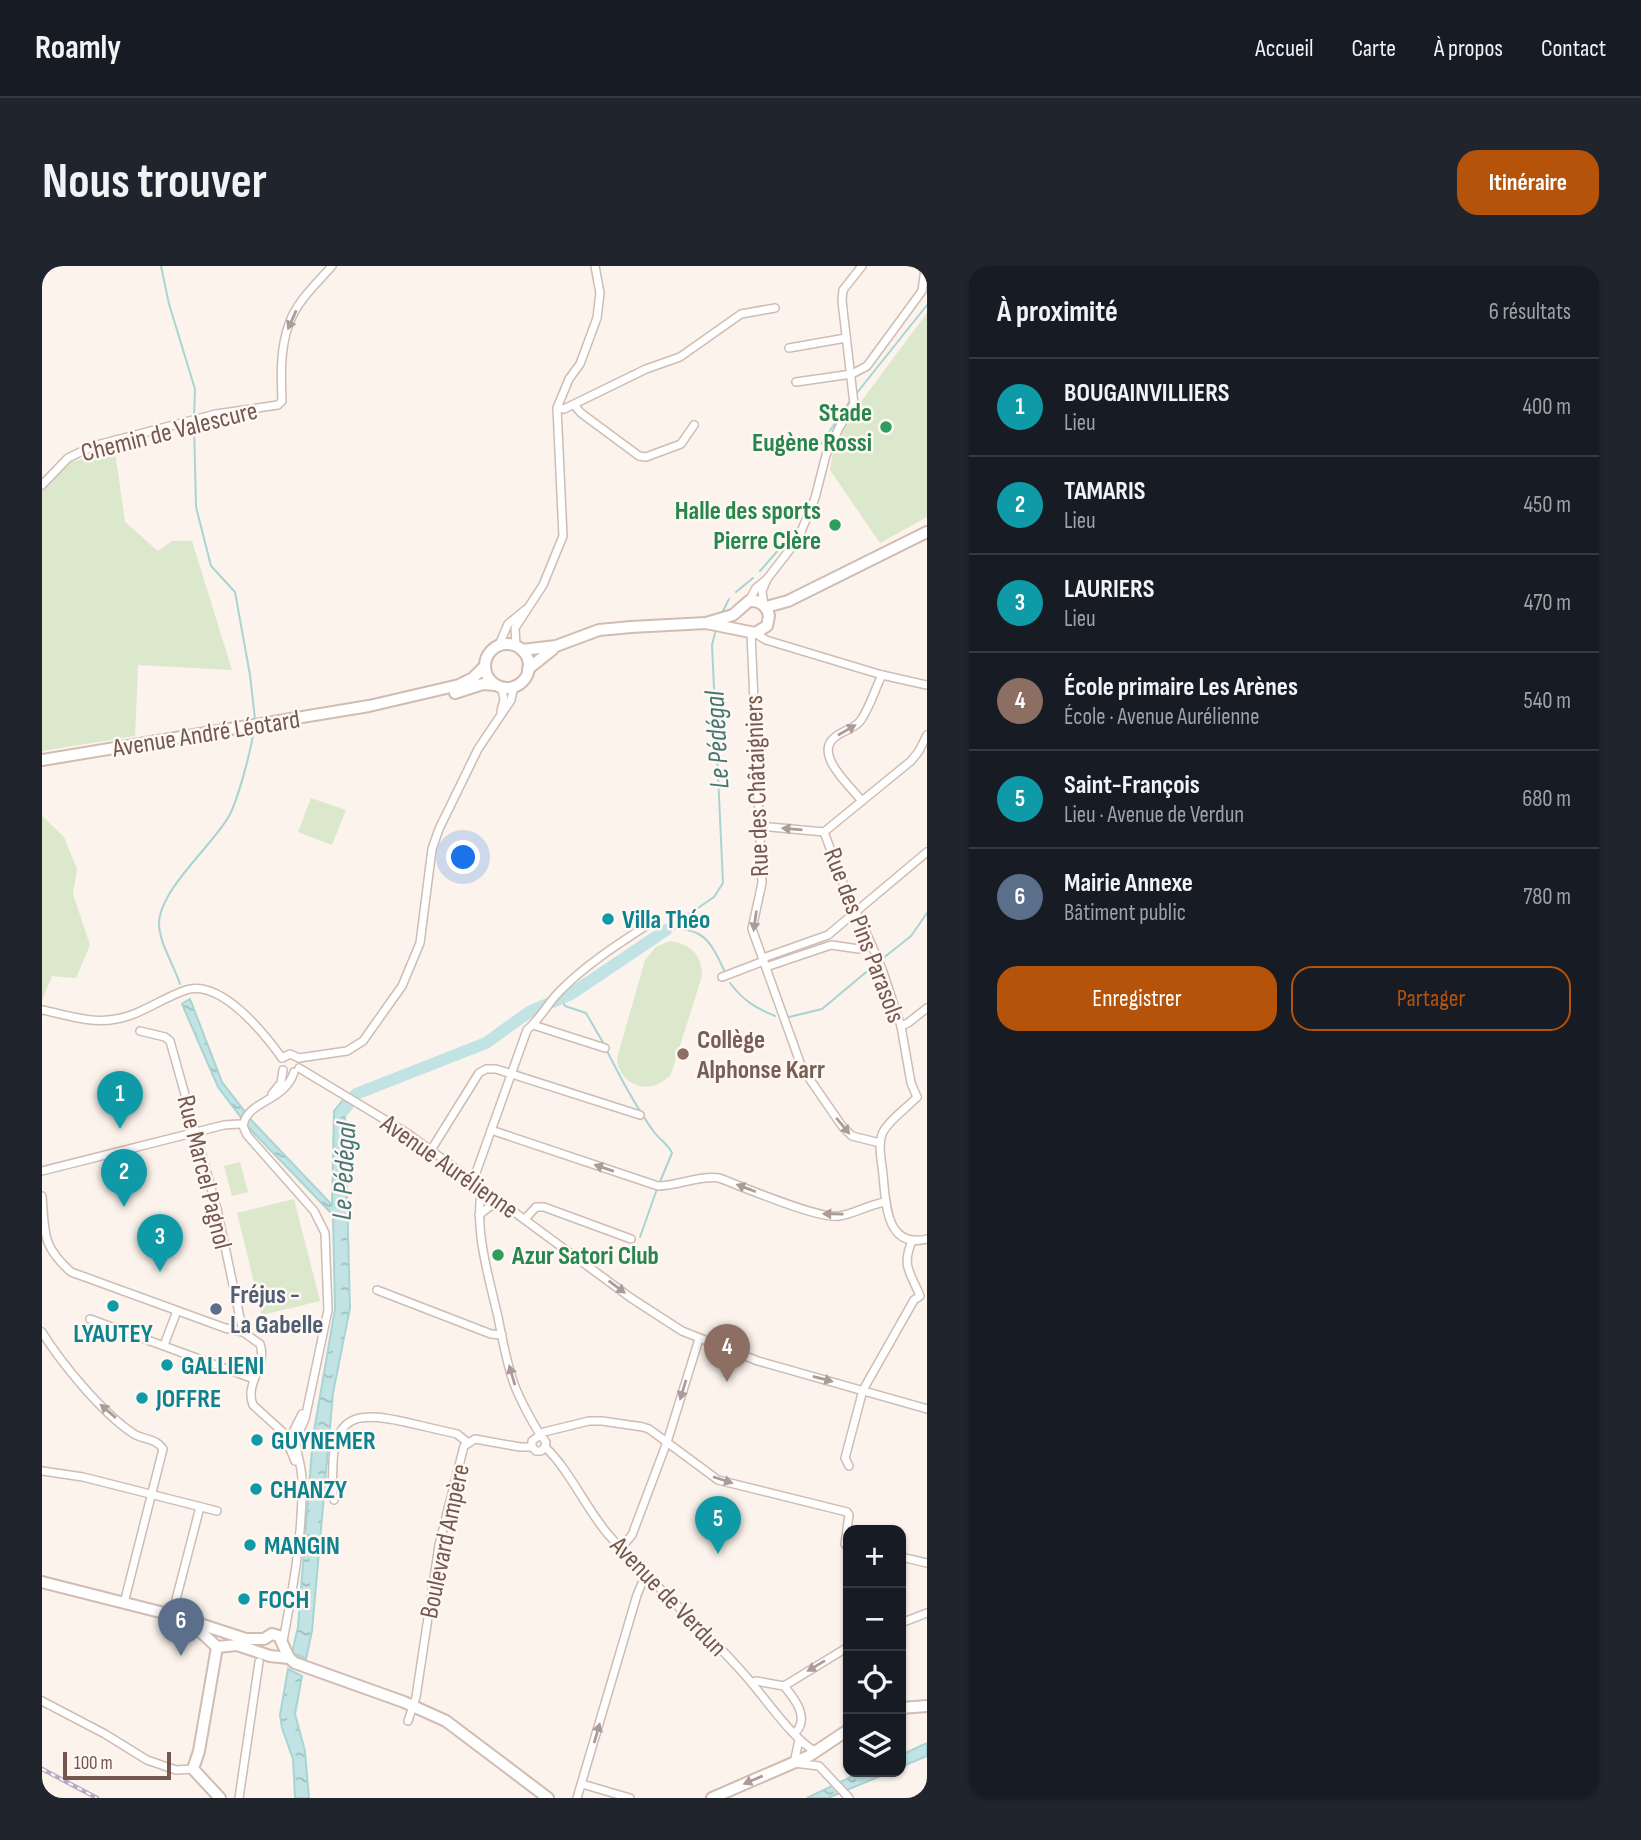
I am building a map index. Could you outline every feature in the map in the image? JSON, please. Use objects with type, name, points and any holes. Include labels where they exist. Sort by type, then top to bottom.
[{"type":"main road","points":[[749,632],[767,613],[788,601],[927,532]]},
{"type":"main road","points":[[556,646],[528,669],[523,679],[514,686],[498,686],[488,677],[485,666],[489,653],[499,645],[519,648],[556,646],[599,630],[706,623],[727,618],[749,601],[759,602],[767,613]]},
{"type":"main road","points":[[738,610],[737,621],[749,632]]},
{"type":"main road","points":[[706,623],[749,632]]},
{"type":"main road","points":[[519,648],[527,659],[528,669]]},
{"type":"main road","name":"Avenue André Léotard","points":[[42,760],[369,706],[459,685],[473,678],[485,666]]},
{"type":"main road","name":"Avenue André Léotard","points":[[369,706],[378,707],[455,693],[483,684],[498,686]]},
{"type":"main road","points":[[42,1584],[172,1615],[219,1639],[252,1640],[279,1636],[278,1654]]},
{"type":"main road","points":[[42,1584],[118,1609],[167,1619],[237,1645],[278,1654]]},
{"type":"main road","points":[[268,1637],[262,1645],[278,1654],[414,1706],[460,1729],[548,1798]]},
{"type":"main road","points":[[219,1639],[199,1751],[193,1769],[220,1798]]},
{"type":"main road","points":[[906,1708],[927,1706]]},
{"type":"main road","points":[[712,1798],[794,1763],[843,1733]]},
{"type":"street","name":"Chemin de Valescure","points":[[42,485],[64,461],[77,452],[195,419],[278,405],[282,401],[283,348],[289,322],[301,302],[332,266]]},
{"type":"street","points":[[519,648],[515,628],[548,575],[563,536],[557,408],[562,392],[580,364],[597,318],[600,293],[595,266]]},
{"type":"street","points":[[749,601],[756,588],[767,579],[798,539],[815,498],[826,455],[854,404],[843,290],[862,266]]},
{"type":"street","points":[[796,382],[852,378],[867,366],[922,290],[925,268]]},
{"type":"street","points":[[557,408],[564,409],[574,405],[646,369],[680,357],[741,314],[775,308]]},
{"type":"street","points":[[789,348],[846,338]]},
{"type":"street","points":[[574,405],[580,413],[639,456],[654,455],[681,444],[694,425]]},
{"type":"street","points":[[767,579],[762,591],[767,613],[781,643]]},
{"type":"street","points":[[499,645],[508,624],[529,608]]},
{"type":"street","points":[[749,632],[766,640],[882,675],[927,685]]},
{"type":"street","name":"Rue des Châtaigniers","points":[[749,632],[762,883],[752,929],[802,1068],[842,1126],[852,1136],[880,1143]]},
{"type":"street","points":[[862,801],[834,768],[828,756],[828,745],[833,738],[853,728],[860,721],[882,675]]},
{"type":"street","points":[[498,686],[504,699],[501,711]]},
{"type":"street","points":[[282,1058],[290,1054],[299,1058],[347,1051],[363,1041],[402,986],[420,943],[432,849],[439,828],[478,749],[501,711],[511,700],[514,686]]},
{"type":"street","name":"Rue des Pins Parasols","points":[[917,1097],[911,1083],[901,1026],[881,969],[824,832],[911,761],[927,735]]},
{"type":"street","points":[[759,826],[824,832]]},
{"type":"street","points":[[722,977],[828,935],[927,852]]},
{"type":"street","points":[[473,1181],[527,1030],[556,995],[592,964],[655,920]]},
{"type":"street","points":[[828,935],[831,945]]},
{"type":"street","points":[[764,962],[831,945],[859,949],[872,946]]},
{"type":"street","points":[[42,1010],[102,1022],[137,1013],[189,989],[210,991],[238,1009],[282,1058]]},
{"type":"street","points":[[901,1026],[927,1008]]},
{"type":"street","points":[[533,1025],[605,1048]]},
{"type":"street","name":"Rue Marcel Pagnol","points":[[140,1031],[165,1037],[170,1041],[226,1248],[228,1271],[243,1332],[260,1344],[262,1349],[249,1396],[253,1405],[292,1438]]},
{"type":"street","points":[[42,1171],[241,1121],[278,1088],[283,1070],[282,1058]]},
{"type":"street","points":[[260,1103],[280,1093],[292,1079],[299,1058]]},
{"type":"street","points":[[431,1150],[479,1073],[486,1069],[511,1073],[640,1115]]},
{"type":"street","points":[[283,1070],[288,1073],[296,1070]]},
{"type":"street","name":"Avenue Aurélienne","points":[[296,1070],[348,1098],[431,1150],[473,1181],[481,1193],[502,1203],[631,1298],[682,1331],[758,1361],[927,1409]]},
{"type":"street","points":[[927,1099],[917,1097],[889,1125],[880,1143],[891,1226],[901,1236],[912,1241],[927,1239]]},
{"type":"street","points":[[241,1121],[247,1135],[314,1210],[325,1233],[328,1310],[305,1419],[292,1438],[299,1481],[291,1581],[283,1621],[268,1637]]},
{"type":"street","points":[[491,1130],[658,1186],[683,1184],[712,1177],[830,1216],[839,1216],[874,1203],[886,1202]]},
{"type":"street","points":[[481,1193],[479,1215],[482,1241],[512,1379],[540,1437],[546,1442],[545,1447],[538,1452],[532,1447],[532,1441],[540,1437],[544,1433],[589,1422],[622,1423],[649,1429],[718,1480],[847,1512],[848,1525]]},
{"type":"street","points":[[42,1196],[46,1244],[53,1257],[71,1272],[243,1332]]},
{"type":"street","points":[[479,1215],[489,1207],[502,1203]]},
{"type":"street","points":[[525,1219],[536,1207],[544,1207],[631,1239]]},
{"type":"street","points":[[849,1466],[845,1458],[863,1390],[914,1300],[924,1297],[906,1265],[906,1254],[912,1241]]},
{"type":"street","points":[[377,1290],[491,1334],[502,1335]]},
{"type":"street","points":[[164,1345],[177,1311]]},
{"type":"street","points":[[90,1319],[254,1379]]},
{"type":"street","points":[[42,1332],[52,1348],[102,1405],[135,1434],[159,1443],[163,1449],[124,1603]]},
{"type":"street","points":[[621,1548],[632,1535],[667,1442],[699,1339]]},
{"type":"street","points":[[42,1352],[52,1348]]},
{"type":"street","points":[[334,1500],[332,1490],[337,1436],[346,1424],[358,1418],[375,1415],[457,1434],[467,1442]]},
{"type":"street","points":[[239,1798],[295,1583],[302,1472],[292,1438]]},
{"type":"street","name":"Boulevard Ampère","points":[[408,1721],[414,1706],[439,1545],[462,1453],[467,1442],[480,1439],[532,1447]]},
{"type":"street","name":"Avenue de Verdun","points":[[545,1447],[557,1460],[606,1532],[645,1576],[664,1591],[752,1683],[797,1737],[816,1752]]},
{"type":"street","points":[[42,1471],[83,1477],[217,1511]]},
{"type":"street","points":[[172,1615],[200,1507]]},
{"type":"street","points":[[906,1558],[927,1563]]},
{"type":"street","points":[[577,1798],[645,1576]]},
{"type":"street","points":[[906,1621],[927,1613]]},
{"type":"street","points":[[784,1686],[843,1650]]},
{"type":"street","points":[[752,1683],[756,1681],[784,1686],[793,1697],[800,1713],[801,1726],[794,1763],[820,1766],[848,1797]]},
{"type":"street","points":[[42,1701],[147,1760],[176,1770],[193,1769]]},
{"type":"street","points":[[582,1784],[630,1798]]},
{"type":"street","points":[[42,1795],[47,1798]]},
{"type":"green space","name":"Stade Eugène Rossi","points":[[927,313],[927,517],[880,543],[830,470],[834,446],[857,407]]},
{"type":"green space","points":[[115,451],[125,522],[158,551],[172,541],[192,541],[232,670],[138,665],[135,736],[42,751],[42,488],[67,463]]},
{"type":"green space","points":[[311,798],[346,810],[332,845],[298,832]]},
{"type":"green space","points":[[42,816],[64,837],[77,869],[73,894],[90,945],[76,978],[52,976],[42,1000]]},
{"type":"green space","points":[[670,941],[694,951],[700,962],[702,976],[671,1074],[655,1085],[638,1086],[624,1076],[617,1058],[645,960],[656,947]]},
{"type":"green space","points":[[240,1162],[248,1192],[232,1196],[224,1166]]},
{"type":"green space","points":[[294,1199],[320,1301],[262,1315],[237,1213]]},
{"type":"water","points":[[190,999],[222,1082],[253,1122],[332,1205],[334,1111],[342,1101],[350,1106],[345,1116],[350,1308],[333,1393],[312,1631],[306,1659],[292,1653],[298,1627],[313,1437],[335,1309],[333,1215],[249,1128],[218,1087],[182,1004]]},
{"type":"water","points":[[288,1669],[302,1676],[295,1714],[305,1751],[309,1798],[295,1798],[293,1759],[282,1728],[280,1715]]},
{"type":"water","points":[[927,1743],[927,1756],[906,1765],[906,1753]]},
{"type":"water","points":[[851,1777],[878,1777],[828,1798],[807,1798]]},
{"type":"waterway","points":[[161,266],[169,304],[195,389],[194,418]]},
{"type":"waterway","name":"Le Pédégal","points":[[856,394],[927,305]]},
{"type":"waterway","name":"Le Pédégal","points":[[821,444],[850,401]]},
{"type":"waterway","points":[[194,423],[196,507],[211,566],[235,592],[255,719]]},
{"type":"waterway","name":"Le Pédégal","points":[[760,571],[787,540]]},
{"type":"waterway","name":"Le Pédégal","points":[[736,592],[753,578]]},
{"type":"waterway","name":"Le Pédégal","points":[[722,613],[729,599]]},
{"type":"waterway","name":"Le Pédégal","points":[[666,930],[714,897],[723,883],[712,645],[715,633]]},
{"type":"waterway","points":[[180,984],[161,938],[159,923],[162,910],[177,882],[229,816],[244,773],[254,728]]},
{"type":"waterway","points":[[882,959],[911,936],[927,913]]},
{"type":"waterway","points":[[667,929],[689,930],[703,937],[724,970]]},
{"type":"waterway","name":"Le Pédégal","points":[[344,1110],[356,1094],[486,1043],[529,1012],[571,994],[666,930]]},
{"type":"waterway","points":[[789,1017],[822,1009],[877,963]]},
{"type":"waterway","points":[[730,983],[750,1003],[775,1016]]},
{"type":"waterway","points":[[561,999],[565,1006],[586,1013],[605,1046]]},
{"type":"waterway","points":[[607,1051],[641,1113],[672,1153],[659,1184]]},
{"type":"waterway","points":[[640,1237],[657,1189]]},
{"type":"railway","points":[[42,1769],[97,1798]]},
{"type":"place","name":"Stade Eugène Rossi","points":[[886,427]]},
{"type":"place","name":"Halle des sports Pierre Clère","points":[[835,525]]},
{"type":"place","name":"Villa Théo","points":[[608,919]]},
{"type":"place","name":"Collège Alphonse Karr","points":[[683,1054]]},
{"type":"place","name":"BOUGAINVILLIERS","points":[[120,1129]]},
{"type":"place","name":"TAMARIS","points":[[124,1207]]},
{"type":"place","name":"Azur Satori Club","points":[[498,1255]]},
{"type":"place","name":"LAURIERS","points":[[160,1272]]},
{"type":"place","name":"LYAUTEY","points":[[113,1306]]},
{"type":"place","name":"Fréjus - La Gabelle","points":[[216,1309]]},
{"type":"place","name":"GALLIENI","points":[[167,1365]]},
{"type":"place","name":"École primaire Les Arènes","points":[[727,1382]]},
{"type":"place","name":"JOFFRE","points":[[142,1398]]},
{"type":"place","name":"GUYNEMER","points":[[257,1440]]},
{"type":"place","name":"CHANZY","points":[[256,1489]]},
{"type":"place","name":"MANGIN","points":[[250,1545]]},
{"type":"place","name":"Saint-François","points":[[718,1554]]},
{"type":"place","name":"FOCH","points":[[244,1599]]},
{"type":"place","name":"Mairie Annexe","points":[[181,1656]]}]
